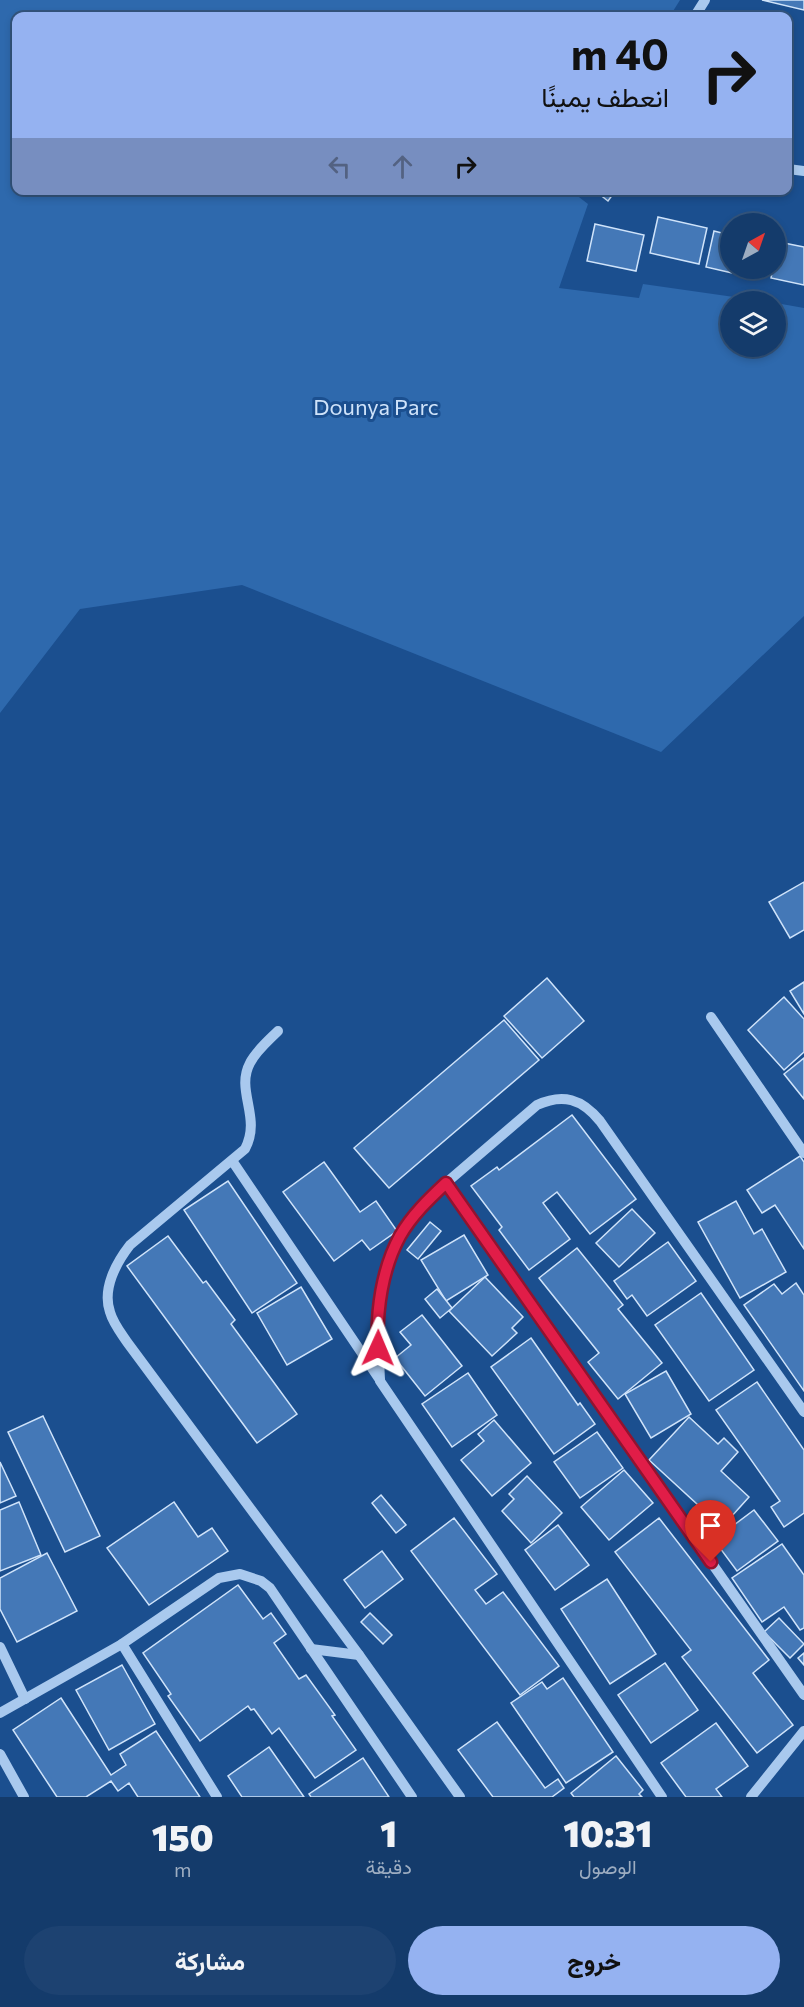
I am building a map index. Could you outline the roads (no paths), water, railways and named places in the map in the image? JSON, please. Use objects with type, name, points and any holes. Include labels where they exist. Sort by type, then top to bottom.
[{"type":"street","points":[[711,1017],[804,1153]]},
{"type":"street","points":[[278,1031],[256,1053],[247,1069],[245,1083],[252,1129],[245,1149],[130,1245],[118,1260],[111,1278],[108,1297],[109,1311],[127,1342],[359,1655],[460,1797]]},
{"type":"street","points":[[380,1381],[378,1332],[381,1294],[388,1266],[400,1236],[420,1208],[446,1183],[537,1105],[560,1098],[582,1104],[600,1121],[804,1412]]},
{"type":"street","points":[[232,1161],[663,1797]]},
{"type":"street","points":[[446,1183],[804,1695]]},
{"type":"street","points":[[0,1713],[122,1644],[219,1578],[240,1574],[261,1581],[270,1588],[412,1797]]},
{"type":"street","points":[[122,1644],[217,1797]]},
{"type":"street","points":[[0,1647],[25,1699]]},
{"type":"street","points":[[310,1649],[359,1655]]},
{"type":"street","points":[[751,1797],[804,1731]]},
{"type":"street","points":[[0,1754],[24,1797]]},
{"type":"park label","name":"Dounya Parc","points":[[376,406]]}]
